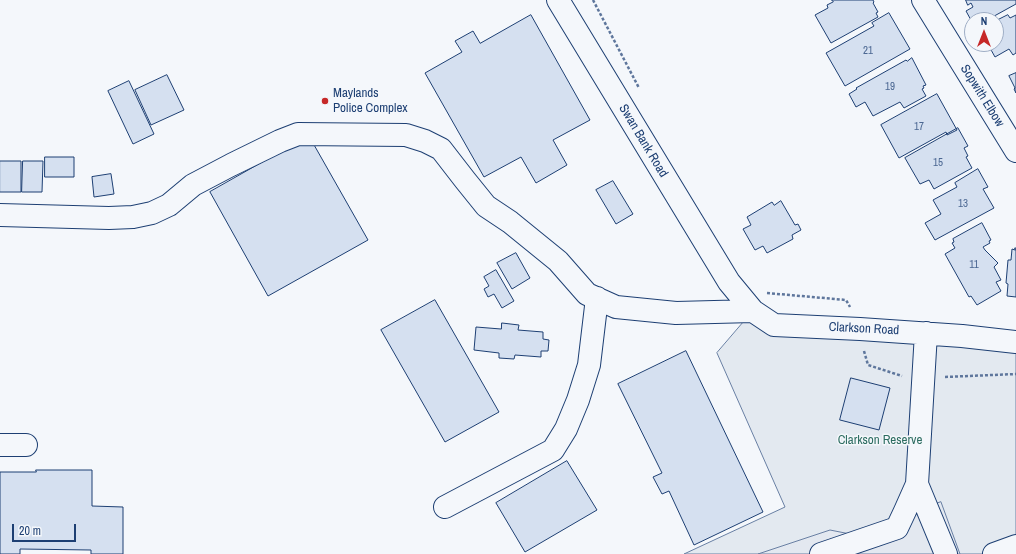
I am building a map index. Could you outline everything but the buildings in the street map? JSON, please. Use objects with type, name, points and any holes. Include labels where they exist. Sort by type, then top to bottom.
[{"type":"street","name":"Swan Bank Road","points":[[558,0],[729,282]]},
{"type":"street","name":"Sopwith Elbow","points":[[923,0],[1016,151]]},
{"type":"street","points":[[0,216],[133,217],[152,212],[169,205],[193,185],[280,141],[298,134],[406,135],[425,141],[441,149],[486,206],[510,222],[558,261],[587,294],[616,307],[676,313],[757,301]]},
{"type":"street","name":"Clarkson Road","points":[[729,282],[757,301],[774,325],[926,333],[1016,342]]},
{"type":"street","points":[[445,507],[553,450],[566,430],[578,400],[589,365],[597,298]]},
{"type":"street","points":[[821,554],[897,528],[906,511],[917,484],[930,377],[926,333]]},
{"type":"street","points":[[0,446],[26,446]]},
{"type":"street","points":[[917,484],[946,554]]},
{"type":"street","points":[[994,554],[1016,546]]},
{"type":"path","points":[[592,0],[641,92]]},
{"type":"path","points":[[757,301],[846,300],[859,322],[868,365],[909,378],[1016,374]]},
{"type":"green space","name":"Clarkson Reserve","points":[[753,311],[1016,348],[1016,554],[684,554],[785,507],[717,353]]},
{"type":"shaded area","points":[[941,502],[960,554],[758,554],[830,530],[855,535]]},
{"type":"place","name":"Maylands Police Complex","points":[[325,101]]}]
